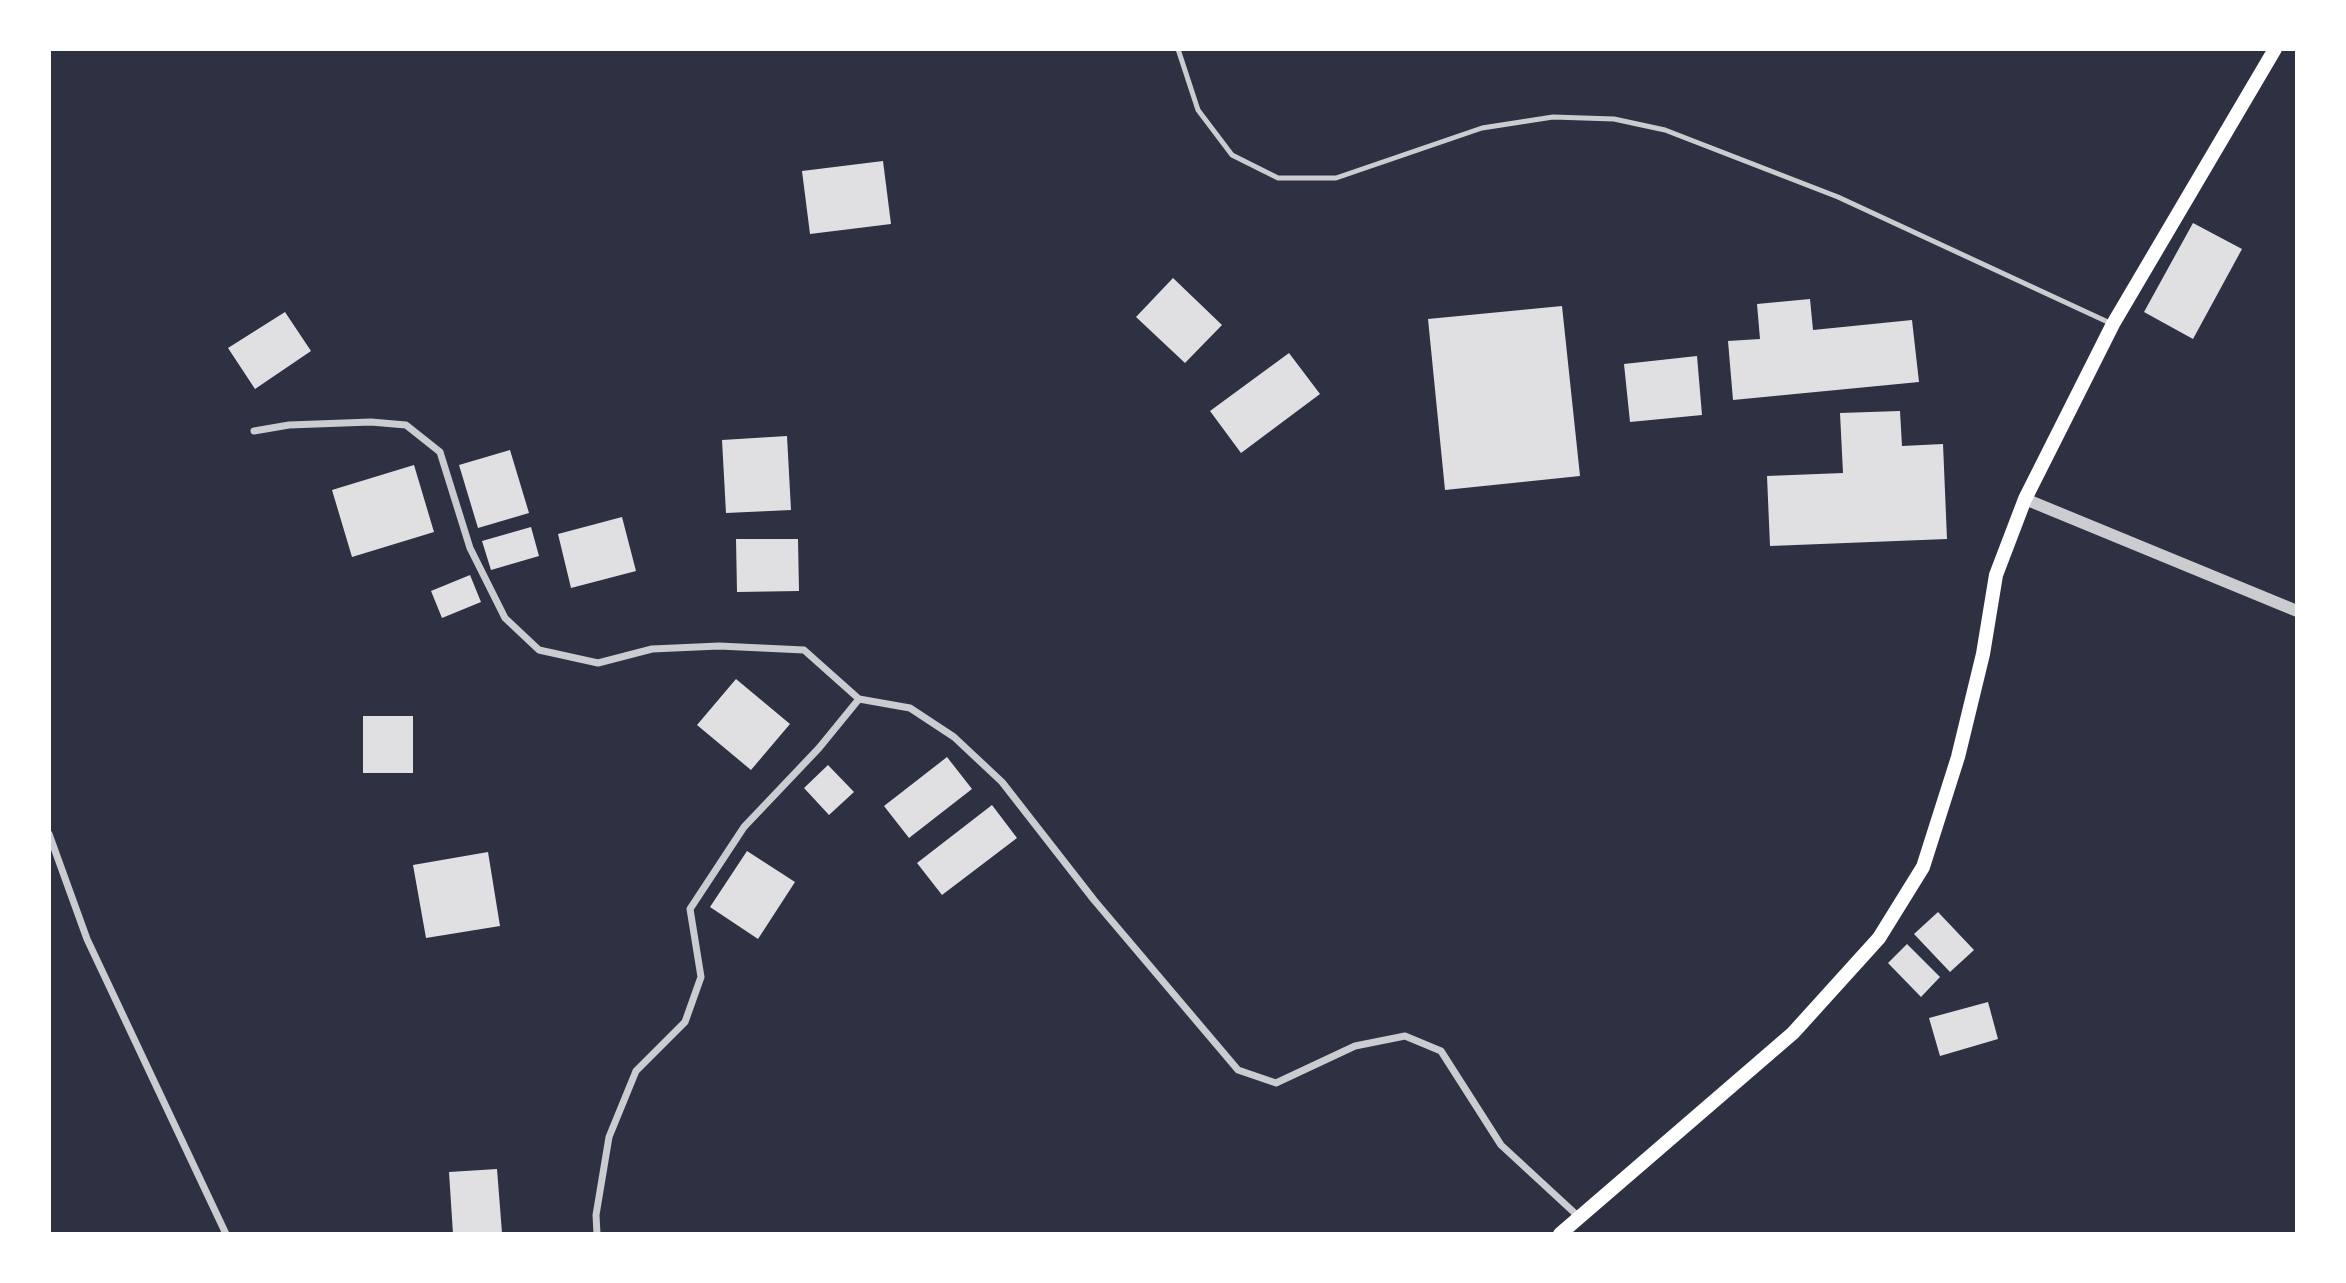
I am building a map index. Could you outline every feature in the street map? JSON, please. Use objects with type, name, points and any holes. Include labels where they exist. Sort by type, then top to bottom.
[{"type":"main road","points":[[1560,1234],[1793,1033],[1879,938],[1923,867],[1958,757],[1983,653],[1996,575],[2025,499],[2113,324],[2275,49]]},
{"type":"street","points":[[254,431],[289,425],[357,422],[405,425],[440,452],[470,548],[505,618],[539,650],[598,663],[652,649],[719,646],[804,650],[859,699],[910,708],[954,737],[1002,782],[1094,900],[1238,1070],[1276,1083],[1355,1046],[1405,1036],[1441,1051],[1501,1145],[1580,1217]]},
{"type":"street","points":[[2025,499],[2297,611]]},
{"type":"street","points":[[597,1234],[596,1215],[609,1137],[636,1071],[685,1022],[701,977],[690,909],[744,827],[819,748],[859,699]]},
{"type":"street","points":[[49,834],[87,939],[226,1234]]},
{"type":"lane","points":[[1178,49],[1198,110],[1232,155],[1278,177],[1336,177],[1482,128],[1553,117],[1614,119],[1665,130],[1838,197],[2113,324]]},
{"type":"building","points":[[883,161],[891,224],[810,234],[802,171]]},
{"type":"building","points":[[2193,223],[2242,249],[2193,339],[2144,312]]},
{"type":"building","points":[[1173,278],[1222,325],[1185,363],[1136,317]]},
{"type":"building","points":[[1810,299],[1813,330],[1912,320],[1919,382],[1733,400],[1728,341],[1760,339],[1757,304]]},
{"type":"building","points":[[1562,306],[1580,476],[1445,490],[1428,319]]},
{"type":"building","points":[[285,312],[311,351],[255,389],[228,348]]},
{"type":"building","points":[[1289,353],[1320,394],[1241,453],[1210,411]]},
{"type":"building","points":[[1697,356],[1702,415],[1630,422],[1624,364]]},
{"type":"building","points":[[1900,411],[1902,446],[1943,444],[1947,539],[1770,546],[1767,476],[1843,473],[1840,413]]},
{"type":"building","points":[[787,436],[791,510],[726,513],[722,440]]},
{"type":"building","points":[[510,450],[529,513],[478,528],[459,465]]},
{"type":"building","points":[[414,465],[434,532],[352,557],[332,490]]},
{"type":"building","points":[[622,517],[636,571],[571,588],[558,534]]},
{"type":"building","points":[[531,527],[539,556],[491,570],[482,541]]},
{"type":"building","points":[[736,539],[798,539],[799,591],[737,592]]},
{"type":"building","points":[[470,575],[481,602],[442,618],[431,591]]},
{"type":"building","points":[[736,679],[790,724],[751,770],[697,725]]},
{"type":"building","points":[[363,716],[413,716],[413,773],[363,773]]},
{"type":"building","points":[[947,757],[972,789],[909,838],[884,806]]},
{"type":"building","points":[[828,765],[854,792],[829,815],[804,788]]},
{"type":"building","points":[[992,805],[1017,838],[942,895],[917,863]]},
{"type":"building","points":[[747,851],[795,882],[758,939],[710,907]]},
{"type":"building","points":[[488,852],[500,926],[426,938],[413,865]]},
{"type":"building","points":[[1938,912],[1974,950],[1950,972],[1914,934]]},
{"type":"building","points":[[1907,944],[1940,977],[1921,997],[1888,963]]},
{"type":"building","points":[[1988,1002],[1998,1039],[1940,1056],[1929,1018]]},
{"type":"building","points":[[497,1169],[502,1233],[453,1234],[449,1172]]}]
